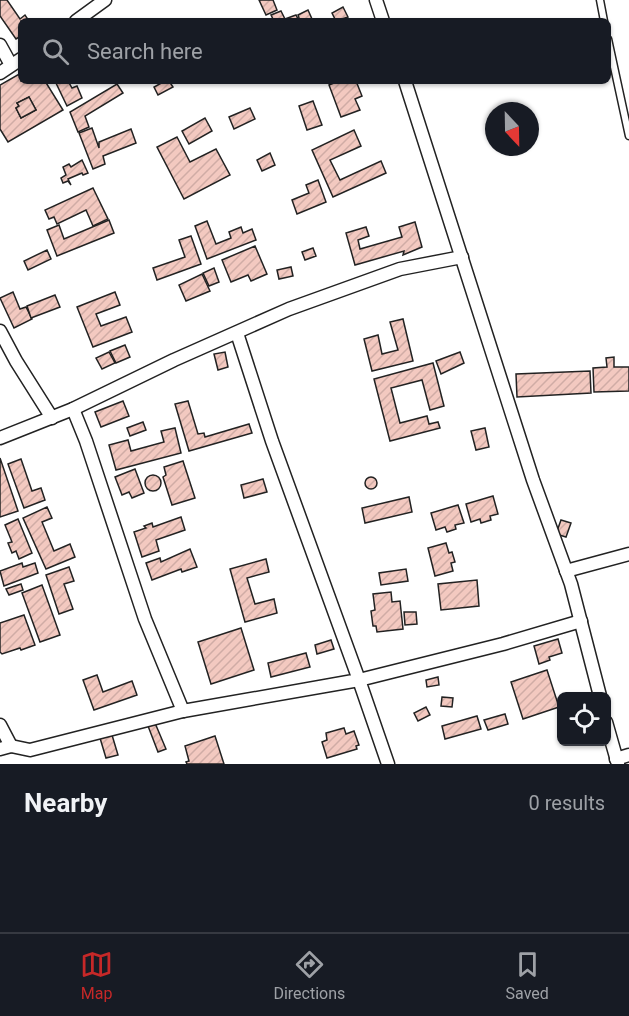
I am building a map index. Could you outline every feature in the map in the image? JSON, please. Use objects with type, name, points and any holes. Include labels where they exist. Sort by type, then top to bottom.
[{"type":"street","points":[[80,18],[105,0]]},
{"type":"street","points":[[376,0],[382,18]]},
{"type":"street","points":[[0,45],[16,62],[0,73]]},
{"type":"street","points":[[406,84],[533,480],[566,571],[599,692]]},
{"type":"street","points":[[0,438],[73,409],[174,360],[289,309],[400,269],[462,257]]},
{"type":"street","points":[[0,331],[52,418]]},
{"type":"street","points":[[237,333],[264,419],[388,764]]},
{"type":"street","points":[[73,409],[146,619],[183,711]]},
{"type":"street","points":[[566,571],[629,555]]},
{"type":"street","points":[[0,725],[6,747],[30,750],[183,711],[359,680],[503,645],[581,621]]},
{"type":"street","points":[[611,740],[617,761],[629,755]]},
{"type":"lane","points":[[600,0],[603,18]]},
{"type":"lane","points":[[611,53],[629,134]]},
{"type":"building","points":[[0,0],[7,0],[19,18],[18,38],[16,39],[0,16]]},
{"type":"building","points":[[259,0],[273,0],[277,10],[266,15]]},
{"type":"building","points":[[343,7],[348,17],[334,18],[332,13]]},
{"type":"building","points":[[308,10],[312,18],[299,18],[298,15]]},
{"type":"building","points":[[281,11],[284,18],[272,18],[271,15]]},
{"type":"building","points":[[18,75],[18,84],[47,84],[63,110],[8,142],[0,129],[0,85]],"holes":[[[29,97],[36,110],[21,118],[16,108],[19,106],[17,103]]]},
{"type":"building","points":[[56,84],[70,84],[72,88],[77,86],[82,98],[67,106]]},
{"type":"building","points":[[117,84],[123,93],[85,116],[89,127],[78,132],[70,112]]},
{"type":"building","points":[[160,84],[171,84],[173,87],[158,95],[154,87]]},
{"type":"building","points":[[357,84],[362,96],[355,99],[360,110],[341,117],[329,85]]},
{"type":"building","points":[[29,97],[36,110],[21,118],[16,108],[19,106],[17,103]]},
{"type":"building","points":[[313,101],[322,125],[307,130],[299,106]]},
{"type":"building","points":[[250,108],[255,119],[234,129],[229,117]]},
{"type":"building","points":[[205,118],[212,131],[189,144],[182,131]]},
{"type":"building","points":[[92,128],[99,148],[99,142],[131,129],[136,143],[103,156],[105,164],[93,169],[79,133]]},
{"type":"building","points":[[354,130],[361,146],[330,160],[340,180],[381,161],[386,173],[333,197],[312,150]]},
{"type":"building","points":[[177,137],[190,162],[216,149],[230,175],[184,199],[157,147]]},
{"type":"building","points":[[270,153],[275,165],[262,171],[257,160]]},
{"type":"building","points":[[82,160],[88,173],[68,179],[71,185],[68,181],[63,183],[61,178],[66,175],[63,167],[69,164],[71,167]]},
{"type":"building","points":[[318,180],[326,202],[297,214],[292,200],[309,193],[306,185]]},
{"type":"building","points":[[93,188],[108,219],[93,226],[86,210],[57,224],[54,217],[49,219],[45,210]]},
{"type":"building","points":[[109,220],[114,233],[57,256],[47,230],[59,225],[64,239]]},
{"type":"building","points":[[207,221],[216,244],[231,238],[229,232],[241,227],[243,233],[252,229],[256,240],[207,259],[195,226]]},
{"type":"building","points":[[415,222],[422,247],[403,255],[404,251],[355,265],[346,233],[366,227],[369,236],[358,240],[360,249],[402,237],[399,227]]},
{"type":"building","points":[[191,236],[201,264],[157,280],[153,268],[185,257],[179,240]]},
{"type":"building","points":[[255,246],[267,274],[251,281],[248,275],[231,282],[222,260]]},
{"type":"building","points":[[313,248],[316,256],[305,260],[302,252]]},
{"type":"building","points":[[47,250],[51,259],[28,270],[24,261]]},
{"type":"building","points":[[291,267],[293,276],[279,279],[277,270]]},
{"type":"building","points":[[214,268],[219,282],[209,286],[203,273]]},
{"type":"building","points":[[202,274],[210,291],[186,301],[179,285]]},
{"type":"building","points":[[13,292],[20,309],[26,307],[32,319],[14,328],[0,298]]},
{"type":"building","points":[[115,292],[120,305],[96,314],[101,326],[126,317],[132,332],[93,347],[77,307]]},
{"type":"building","points":[[55,295],[60,307],[31,318],[27,306]]},
{"type":"building","points":[[403,319],[413,361],[372,371],[364,339],[378,335],[382,354],[398,350],[390,322]]},
{"type":"building","points":[[125,345],[130,357],[116,363],[110,351]]},
{"type":"building","points":[[109,352],[115,363],[102,369],[96,358]]},
{"type":"building","points":[[225,352],[228,367],[218,370],[214,354]]},
{"type":"building","points":[[460,352],[464,363],[441,374],[436,361]]},
{"type":"building","points":[[614,357],[614,367],[629,367],[629,391],[594,392],[593,368],[607,367],[606,358]]},
{"type":"building","points":[[433,363],[444,406],[430,410],[422,380],[391,388],[400,423],[427,416],[429,424],[438,422],[440,428],[390,441],[374,379]]},
{"type":"building","points":[[590,371],[591,393],[517,397],[516,374]]},
{"type":"building","points":[[123,401],[129,416],[101,427],[95,412]]},
{"type":"building","points":[[188,401],[198,434],[204,433],[205,437],[249,424],[252,433],[189,451],[175,404]]},
{"type":"building","points":[[143,422],[146,430],[130,436],[127,428]]},
{"type":"building","points":[[175,428],[181,453],[116,470],[109,445],[128,440],[131,451],[164,442],[161,431]]},
{"type":"building","points":[[485,428],[489,447],[476,450],[471,431]]},
{"type":"building","points":[[0,458],[18,511],[0,517]]},
{"type":"building","points":[[21,459],[32,491],[41,488],[45,500],[24,508],[8,464]]},
{"type":"building","points":[[183,461],[195,498],[172,505],[163,477],[166,475],[164,467]]},
{"type":"building","points":[[135,469],[144,493],[132,498],[129,492],[122,495],[115,477]]},
{"type":"building","points":[[153,475],[159,477],[161,483],[159,489],[153,491],[147,489],[145,483],[147,477]]},
{"type":"building","points":[[373,477],[377,483],[373,489],[369,489],[365,481]]},
{"type":"building","points":[[263,479],[267,492],[244,498],[241,485]]},
{"type":"building","points":[[493,496],[498,514],[490,516],[491,520],[481,523],[480,519],[471,522],[466,504]]},
{"type":"building","points":[[409,497],[412,512],[365,523],[362,508]]},
{"type":"building","points":[[458,505],[464,523],[455,525],[456,529],[447,532],[445,527],[436,530],[431,513]]},
{"type":"building","points":[[47,507],[52,518],[42,522],[54,551],[70,544],[75,557],[46,569],[23,518]]},
{"type":"building","points":[[181,517],[185,530],[156,540],[159,551],[142,557],[134,532],[152,523],[153,527]]},
{"type":"building","points":[[18,519],[32,553],[19,559],[16,551],[12,553],[8,543],[12,542],[5,525]]},
{"type":"building","points":[[561,520],[571,523],[566,537],[556,534]]},
{"type":"building","points":[[446,543],[455,562],[451,563],[453,571],[435,576],[428,548]]},
{"type":"building","points":[[190,549],[197,567],[182,572],[181,569],[152,580],[146,563],[160,558],[161,562]]},
{"type":"building","points":[[266,559],[269,572],[247,578],[255,604],[274,599],[277,613],[245,622],[230,569]]},
{"type":"building","points":[[22,563],[23,567],[35,563],[38,573],[4,586],[0,571]]},
{"type":"building","points":[[69,567],[74,581],[64,584],[73,609],[59,614],[46,575]]},
{"type":"building","points":[[406,569],[408,581],[381,585],[379,573]]},
{"type":"building","points":[[477,580],[479,606],[441,610],[438,584]]},
{"type":"building","points":[[21,584],[23,590],[9,595],[6,589]]},
{"type":"building","points":[[42,585],[60,635],[40,642],[22,593]]},
{"type":"building","points":[[391,592],[392,602],[400,601],[403,629],[377,632],[376,626],[373,626],[371,611],[375,610],[373,594]]},
{"type":"building","points":[[404,612],[416,612],[417,624],[405,625]]},
{"type":"building","points":[[24,615],[35,645],[2,654],[0,652],[0,623]]},
{"type":"building","points":[[241,628],[254,670],[211,684],[198,642]]},
{"type":"building","points":[[558,639],[562,653],[549,657],[550,660],[539,664],[534,646]]},
{"type":"building","points":[[331,640],[334,649],[317,654],[315,645]]},
{"type":"building","points":[[306,653],[310,667],[271,677],[268,663]]},
{"type":"building","points":[[547,670],[557,708],[523,719],[511,682]]},
{"type":"building","points":[[97,675],[103,692],[132,681],[137,695],[94,710],[83,680]]},
{"type":"building","points":[[438,677],[439,685],[427,687],[426,680]]},
{"type":"building","points":[[442,697],[453,698],[452,707],[441,706]]},
{"type":"building","points":[[426,707],[430,715],[418,721],[414,713]]},
{"type":"building","points":[[505,714],[508,724],[488,730],[484,720]]},
{"type":"building","points":[[477,716],[481,729],[445,739],[442,726]]},
{"type":"building","points":[[155,723],[166,749],[158,752],[148,726]]},
{"type":"building","points":[[344,728],[346,734],[354,731],[359,745],[356,746],[357,749],[327,758],[322,742],[327,740],[326,733]]},
{"type":"building","points":[[112,735],[118,755],[106,758],[100,738]]},
{"type":"building","points":[[215,736],[224,764],[187,764],[186,762],[189,761],[185,746]]}]
